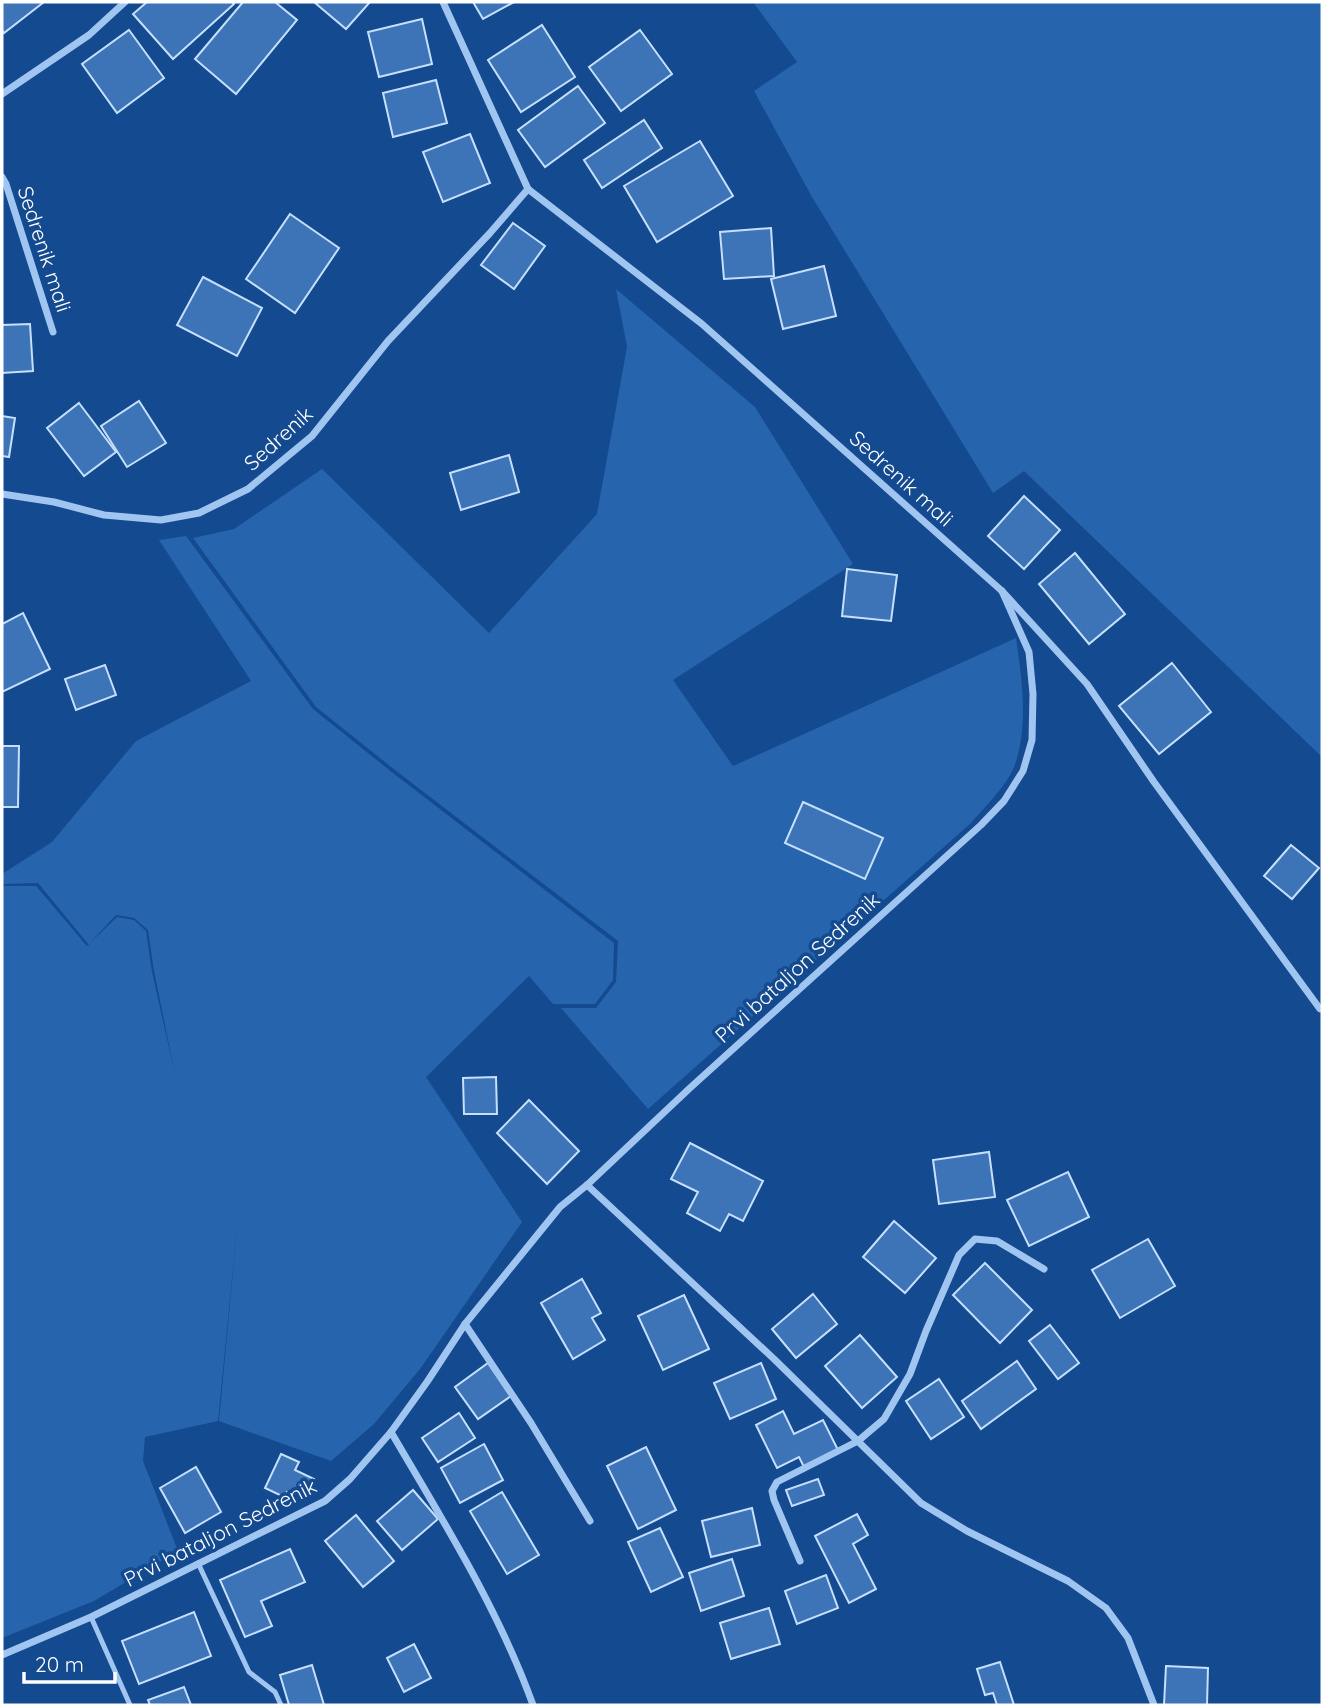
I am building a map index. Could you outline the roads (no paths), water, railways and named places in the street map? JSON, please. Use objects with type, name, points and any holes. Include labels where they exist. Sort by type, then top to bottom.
[{"type":"street","points":[[2,94],[89,35],[125,2]]},
{"type":"street","name":"Sedrenik mali","points":[[443,2],[528,189],[702,324],[1002,591],[1087,684],[1154,782],[1322,1009]]},
{"type":"street","name":"Sedrenik mali","points":[[2,177],[53,331]]},
{"type":"street","name":"Sedrenik","points":[[2,495],[54,502],[104,515],[161,520],[200,513],[248,489],[313,436],[388,341],[528,189]]},
{"type":"street","name":"Prvi bataljon Sedrenik","points":[[2,1655],[91,1617],[326,1501],[350,1479],[391,1432],[465,1324],[560,1207],[981,825],[1004,801],[1023,771],[1032,740],[1033,694],[1029,652],[1002,591]]},
{"type":"street","points":[[587,1185],[774,1359],[921,1503],[967,1531],[1068,1581],[1106,1608],[1128,1638],[1154,1705]]},
{"type":"street","points":[[800,1561],[772,1491],[777,1482],[858,1441],[884,1419],[910,1374],[959,1255],[975,1239],[997,1241],[1044,1269]]},
{"type":"street","points":[[465,1324],[531,1423],[590,1521]]},
{"type":"street","points":[[391,1432],[484,1593],[519,1665],[533,1705]]},
{"type":"lane","points":[[198,1563],[249,1672],[275,1692],[281,1705]]},
{"type":"lane","points":[[91,1617],[130,1705]]}]
